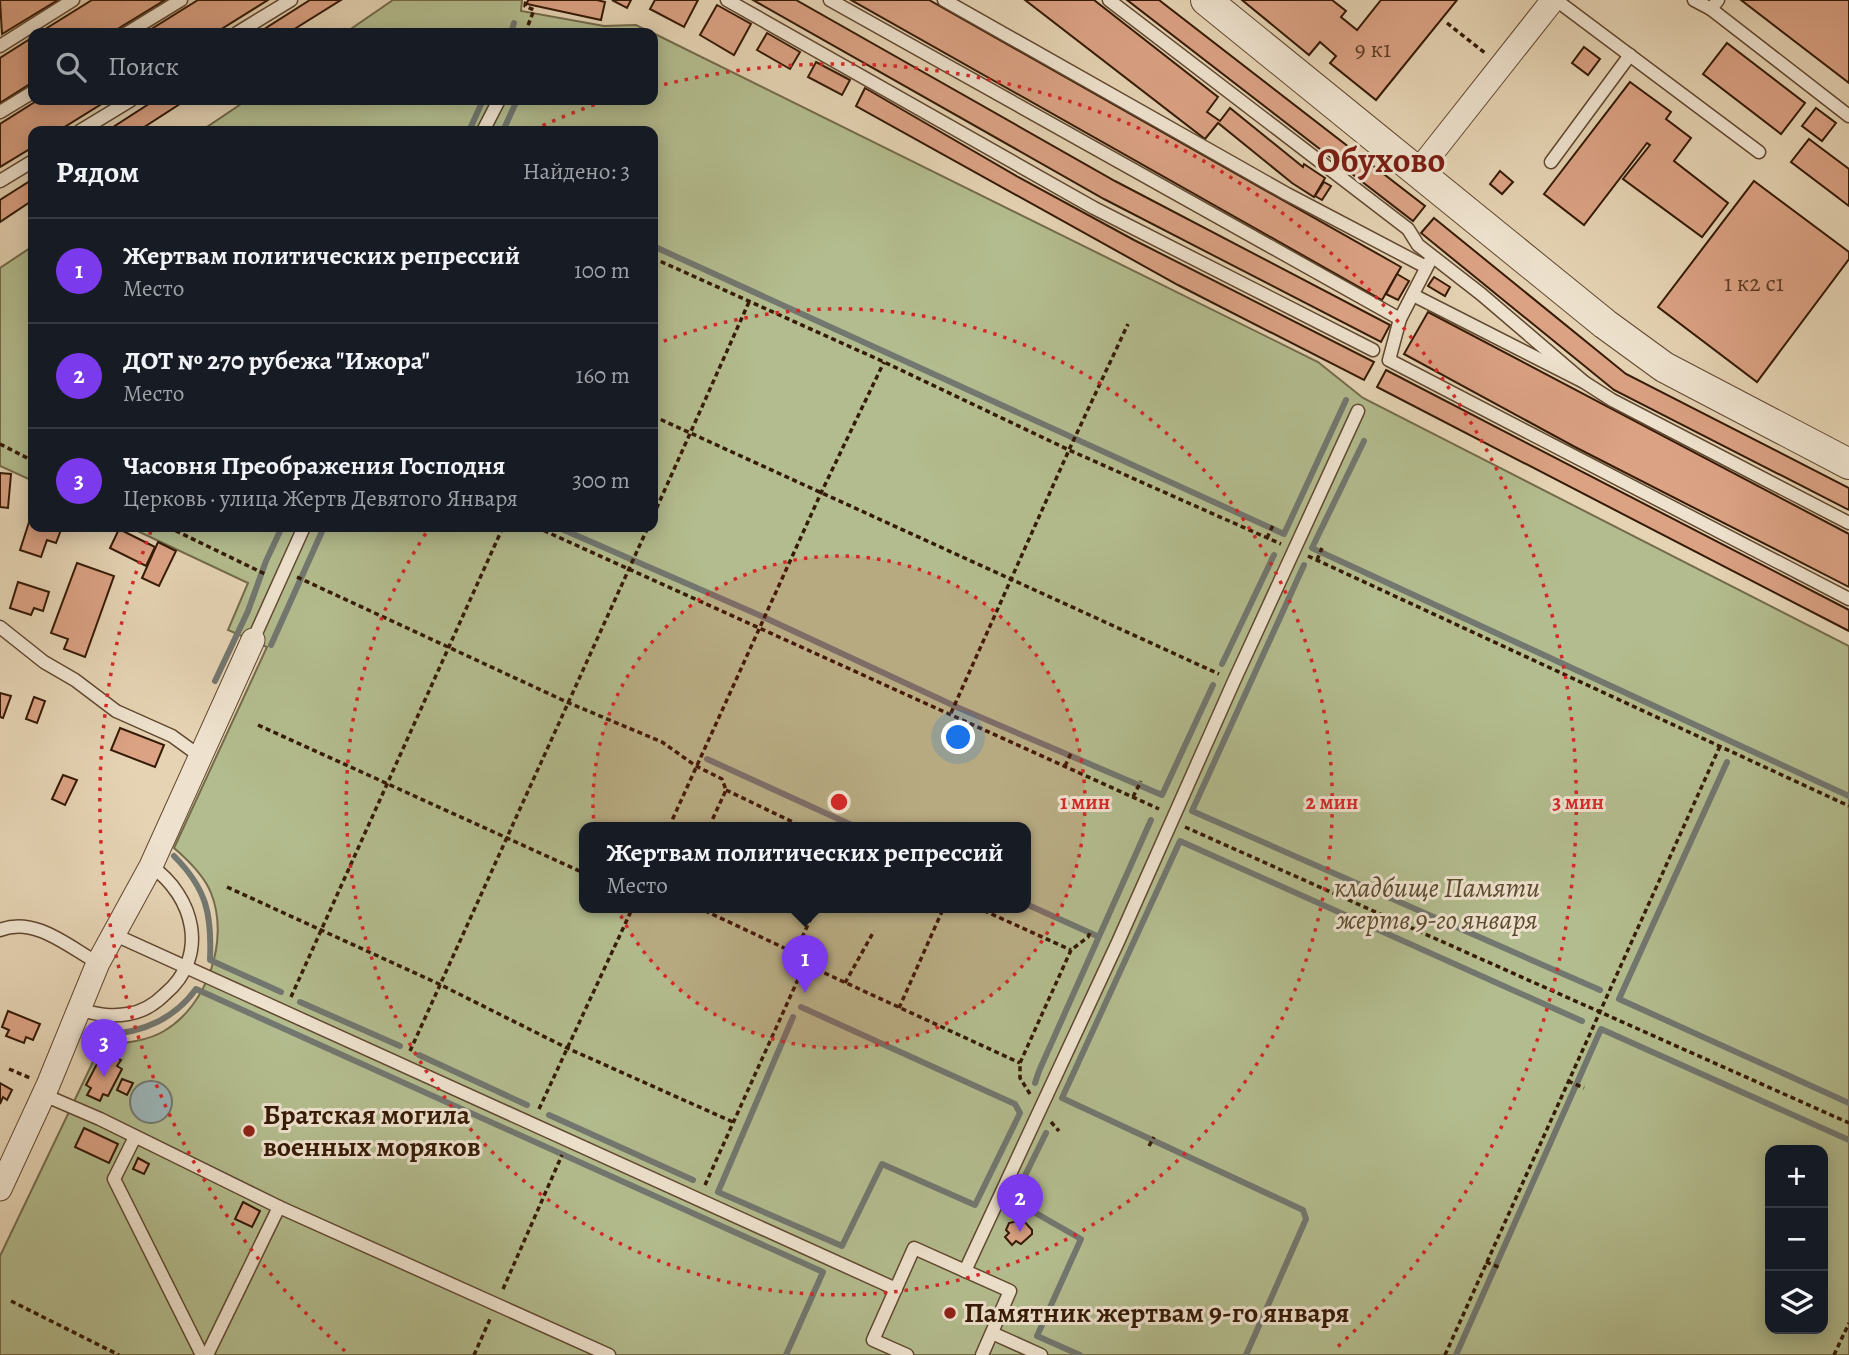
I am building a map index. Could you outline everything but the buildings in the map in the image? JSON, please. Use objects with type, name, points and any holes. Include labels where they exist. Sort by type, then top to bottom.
[{"type":"street","points":[[1206,0],[1605,324],[1664,367],[1849,464]]},
{"type":"street","points":[[1418,171],[1554,0]]},
{"type":"street","points":[[0,1189],[44,1095],[98,963],[151,866],[253,640]]},
{"type":"lane","points":[[29,28],[73,0]]},
{"type":"lane","points":[[135,28],[181,0]]},
{"type":"lane","points":[[245,28],[291,0]]},
{"type":"lane","points":[[727,0],[1094,208],[1373,350]]},
{"type":"lane","points":[[830,0],[1400,318]]},
{"type":"lane","points":[[944,0],[1275,187],[1429,262],[1481,295],[1584,382]]},
{"type":"lane","points":[[1109,0],[1408,229],[1429,262]]},
{"type":"lane","points":[[1554,0],[1759,152]]},
{"type":"lane","points":[[1694,0],[1715,5],[1849,116]]},
{"type":"lane","points":[[0,46],[28,28]]},
{"type":"lane","points":[[1551,162],[1630,55]]},
{"type":"lane","points":[[0,112],[28,95]]},
{"type":"lane","points":[[88,126],[123,105]]},
{"type":"lane","points":[[486,126],[496,105]]},
{"type":"lane","points":[[0,181],[28,163]]},
{"type":"lane","points":[[1429,262],[1400,318],[1389,359],[1849,599]]},
{"type":"lane","points":[[1413,295],[1584,382],[1612,400],[1849,523]]},
{"type":"lane","points":[[965,1271],[1358,411]]},
{"type":"lane","points":[[253,640],[302,532]]},
{"type":"lane","points":[[0,627],[44,662],[75,680],[116,711],[172,736],[201,757]]},
{"type":"lane","points":[[80,1010],[105,1016],[130,1014],[153,1005],[173,988],[186,967],[192,938],[187,910],[173,884],[151,866]]},
{"type":"lane","points":[[0,930],[27,926],[45,932],[98,963]]},
{"type":"lane","points":[[113,934],[896,1289]]},
{"type":"lane","points":[[44,1095],[100,1119],[279,1207],[609,1355]]},
{"type":"lane","points":[[135,1137],[114,1179],[202,1355]]},
{"type":"lane","points":[[207,1355],[279,1207]]},
{"type":"lane","points":[[906,1355],[873,1340],[914,1248],[1010,1291],[982,1355]]},
{"type":"lane","points":[[992,1333],[1041,1355]]},
{"type":"path","points":[[526,0],[525,6],[534,10],[527,28]]},
{"type":"path","points":[[1447,23],[1487,55]]},
{"type":"path","points":[[658,260],[1849,806]]},
{"type":"path","points":[[658,505],[749,302]]},
{"type":"path","points":[[951,714],[1128,324]]},
{"type":"path","points":[[671,822],[884,362]]},
{"type":"path","points":[[658,418],[1234,681]]},
{"type":"path","points":[[0,444],[28,458]]},
{"type":"path","points":[[1267,538],[1273,525]]},
{"type":"path","points":[[178,532],[265,574]]},
{"type":"path","points":[[284,1012],[501,532]]},
{"type":"path","points":[[547,532],[1156,807],[1172,821],[1849,1123]]},
{"type":"path","points":[[403,1066],[646,532]]},
{"type":"path","points":[[1317,560],[1322,548]]},
{"type":"path","points":[[303,580],[569,703],[662,742],[696,766],[722,779],[726,790],[793,822]]},
{"type":"path","points":[[258,725],[579,871]]},
{"type":"path","points":[[1445,1355],[1720,746]]},
{"type":"path","points":[[1065,765],[1072,751]]},
{"type":"path","points":[[1133,797],[1141,781]]},
{"type":"path","points":[[711,822],[726,790]]},
{"type":"path","points":[[227,887],[439,984],[567,1048],[733,1122]]},
{"type":"path","points":[[532,1124],[630,913]]},
{"type":"path","points":[[710,913],[795,953],[805,964],[1020,1063]]},
{"type":"path","points":[[795,953],[813,913]]},
{"type":"path","points":[[899,1008],[941,913]]},
{"type":"path","points":[[988,913],[1071,950]]},
{"type":"path","points":[[1040,1109],[1020,1078],[1020,1063],[1071,950],[1088,937],[1091,930]]},
{"type":"path","points":[[845,983],[874,931]]},
{"type":"path","points":[[698,1199],[805,964]]},
{"type":"path","points":[[1570,1082],[1584,1088]]},
{"type":"path","points":[[1149,1146],[1154,1137]]},
{"type":"path","points":[[474,1355],[558,1164]]},
{"type":"path","points":[[1486,1262],[1501,1268]]},
{"type":"path","points":[[11,1301],[119,1355]]},
{"type":"path","points":[[1834,1355],[1849,1323]]},
{"type":"green space","points":[[393,0],[522,0],[521,11],[604,26],[636,25],[642,28],[352,28]]},
{"type":"green space","name":"кладбище Памяти жертв 9-го января","points":[[658,35],[1318,362],[1363,398],[1849,646],[1849,1355],[0,1355],[0,1256],[101,1045],[125,1043],[157,1035],[179,1020],[203,989],[216,951],[218,931],[211,893],[200,874],[174,848],[267,647],[228,630],[248,583],[140,532],[658,532],[658,126],[208,126],[240,105],[658,105]]},
{"type":"green space","points":[[28,249],[28,479],[0,466],[0,268]]},
{"type":"water","points":[[151,1081],[166,1087],[172,1102],[166,1117],[151,1123],[136,1117],[130,1102],[136,1087]]},
{"type":"waterway","points":[[512,28],[514,23]]},
{"type":"waterway","points":[[471,126],[481,105]]},
{"type":"waterway","points":[[505,126],[515,105]]},
{"type":"waterway","points":[[658,248],[1284,534],[1346,400]]},
{"type":"waterway","points":[[1364,441],[1312,548],[1849,796]]},
{"type":"waterway","points":[[215,681],[248,611],[280,532]]},
{"type":"waterway","points":[[271,645],[322,532]]},
{"type":"waterway","points":[[568,532],[759,615],[959,708],[1162,795],[1213,685]]},
{"type":"waterway","points":[[1222,664],[1274,555]]},
{"type":"waterway","points":[[1304,565],[1192,811],[1600,990]]},
{"type":"waterway","points":[[707,759],[845,822]]},
{"type":"waterway","points":[[1727,762],[1619,999],[1849,1103]]},
{"type":"waterway","points":[[1035,1083],[1151,820]]},
{"type":"waterway","points":[[1246,1355],[1306,1219],[1303,1210],[1062,1098],[1180,841],[1582,1021]]},
{"type":"waterway","points":[[174,856],[194,880],[205,904],[210,929],[210,960],[281,992]]},
{"type":"waterway","points":[[1031,906],[1097,936]]},
{"type":"waterway","points":[[107,1034],[133,1031],[157,1022],[178,1008],[196,989],[823,1272],[786,1355]]},
{"type":"waterway","points":[[300,1002],[400,1046]]},
{"type":"waterway","points":[[793,1017],[718,1192],[842,1246],[882,1164],[975,1205],[1020,1113],[1015,1104],[801,1007]]},
{"type":"waterway","points":[[1456,1355],[1601,1029],[1849,1140]]},
{"type":"waterway","points":[[419,1055],[527,1105]]},
{"type":"waterway","points":[[549,1115],[693,1180]]},
{"type":"waterway","points":[[1046,1133],[1013,1200],[1081,1239],[1037,1336],[1080,1355]]},
{"type":"place","name":"Жертвам политических репрессий","points":[[805,993]]},
{"type":"place","name":"Часовня Преображения Господня","points":[[104,1077]]},
{"type":"place","name":"Братская могила военных моряков","points":[[249,1131]]},
{"type":"place","name":"ДОТ № 270 рубежа \"Ижора\"","points":[[1020,1232]]},
{"type":"place","name":"Памятник жертвам 9-го января","points":[[950,1313]]},
{"type":"district","name":"Обухово","points":[[1381,160]]}]
